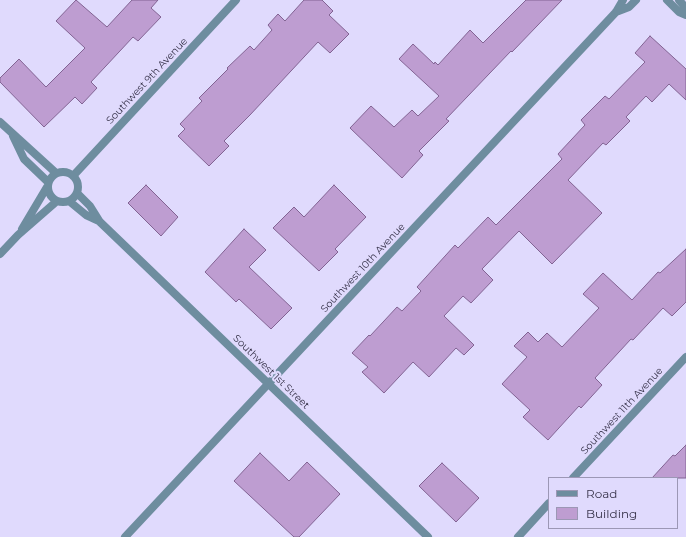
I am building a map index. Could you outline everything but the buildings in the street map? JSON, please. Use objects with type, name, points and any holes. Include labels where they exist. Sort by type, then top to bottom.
[{"type":"street","name":"Southwest 9th Avenue","points":[[73,176],[236,0]]},
{"type":"street","name":"Southwest 10th Avenue","points":[[125,537],[616,12],[623,0]]},
{"type":"street","name":"Southwest 10th Avenue","points":[[616,12],[629,7],[636,0]]},
{"type":"street","points":[[667,0],[679,12],[686,15]]},
{"type":"street","points":[[679,0],[686,8]]},
{"type":"street","points":[[0,122],[56,173]]},
{"type":"street","points":[[11,131],[24,159],[48,185],[49,193],[57,201],[69,201],[77,193],[78,187],[73,176],[68,173],[56,173],[48,185],[18,235]]},
{"type":"street","name":"Southwest 1st Street","points":[[77,193],[90,206],[100,222],[428,537]]},
{"type":"street","points":[[0,254],[18,235],[57,201]]},
{"type":"street","name":"Southwest 1st Street","points":[[69,201],[86,216],[100,222]]},
{"type":"street","name":"Southwest 11th Avenue","points":[[574,477],[686,357]]},
{"type":"street","points":[[518,537],[548,505]]}]
